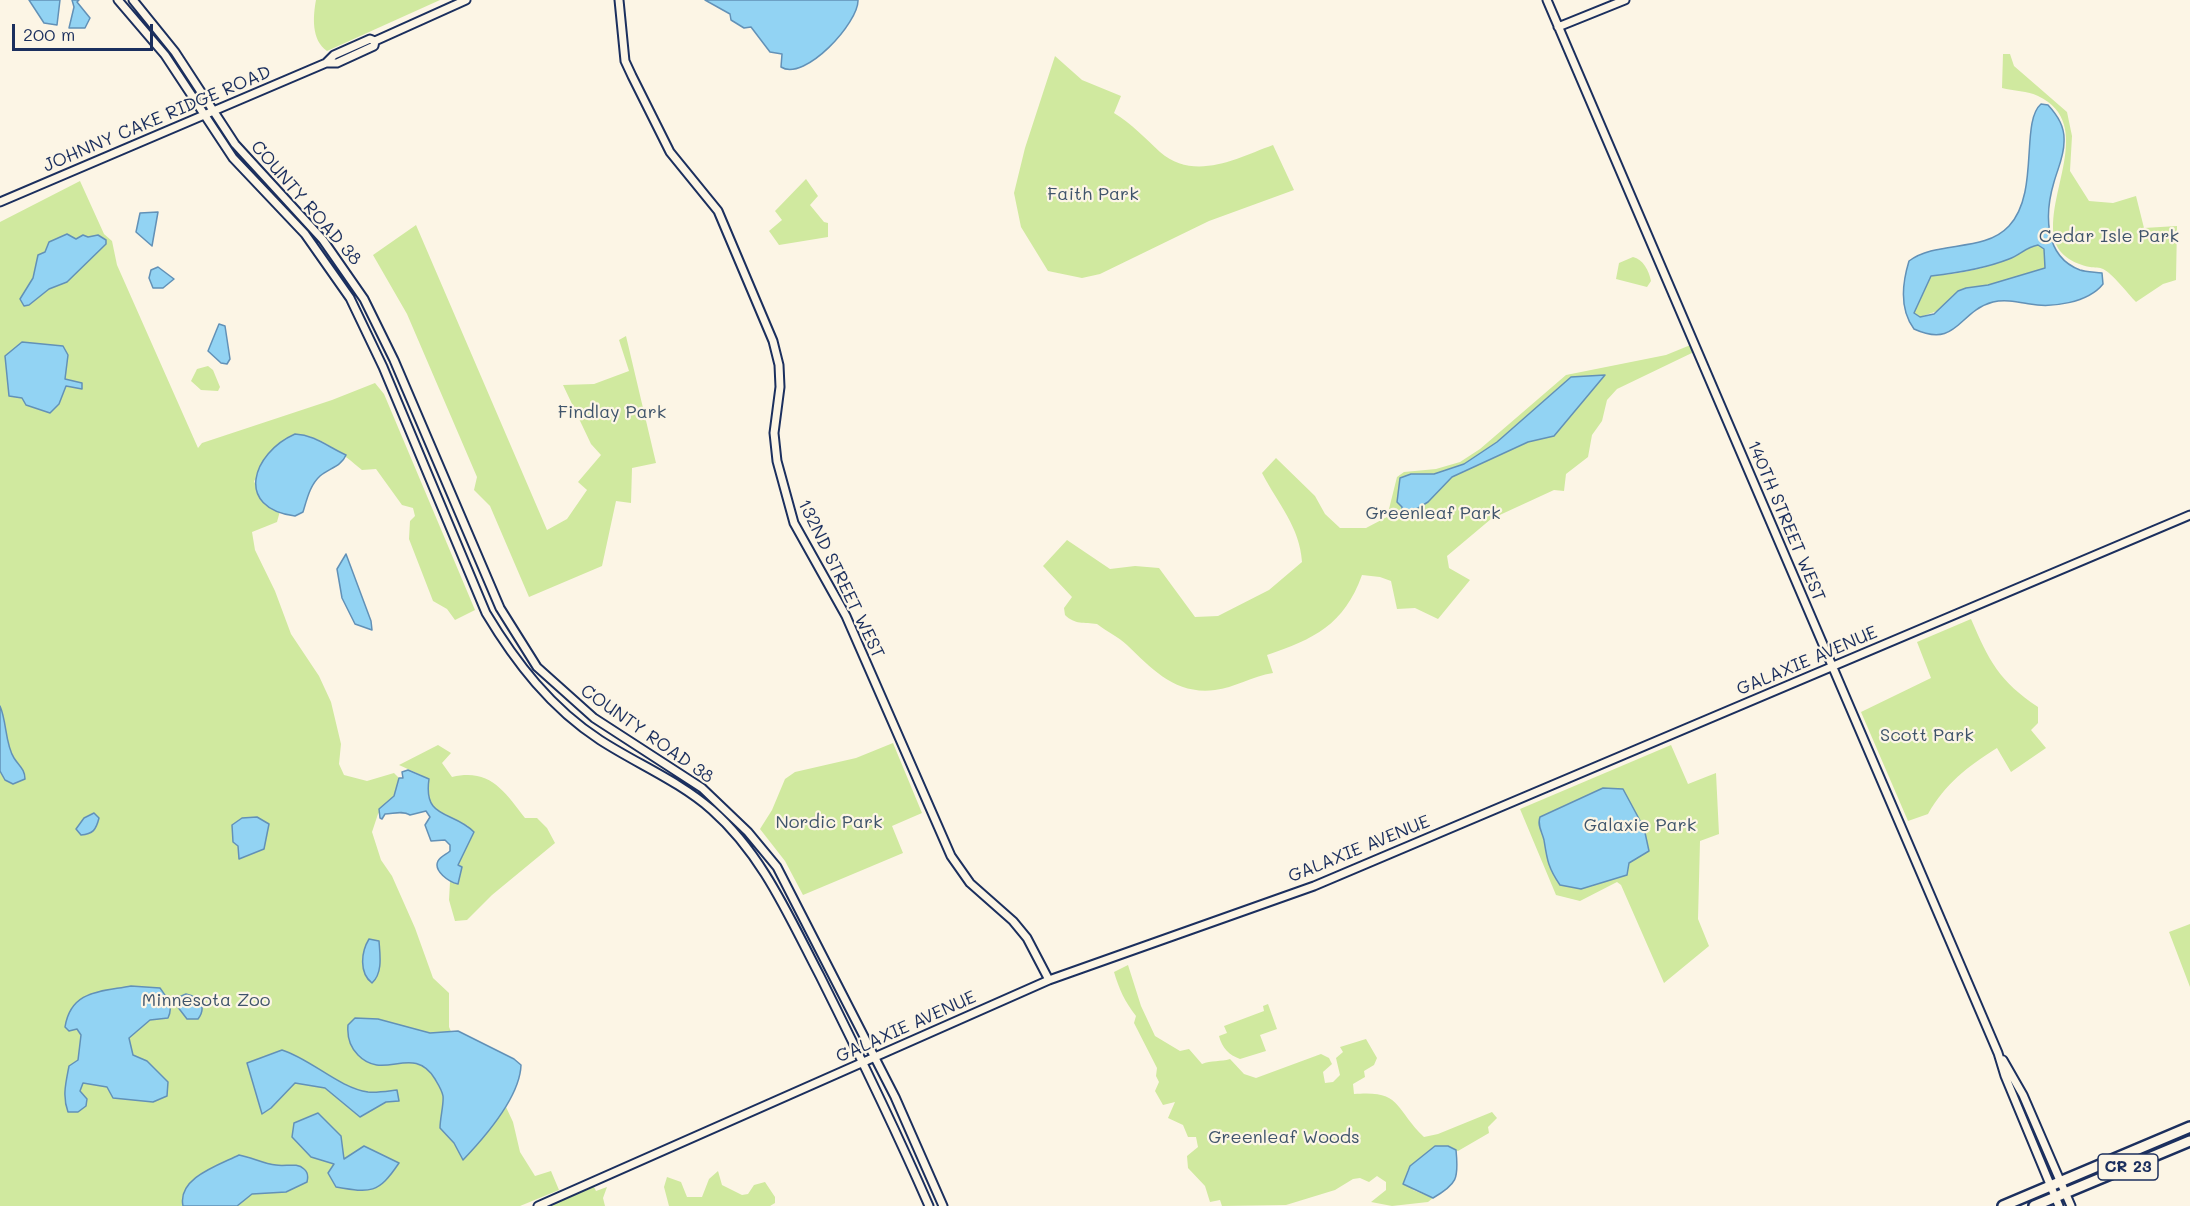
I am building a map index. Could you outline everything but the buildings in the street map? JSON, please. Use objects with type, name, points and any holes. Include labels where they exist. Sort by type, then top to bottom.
[{"type":"highway","name":"CR 23","points":[[2003,1206],[2190,1127]]},
{"type":"highway","name":"CR 23","points":[[2034,1206],[2060,1199],[2190,1141]]},
{"type":"street","name":"COUNTY ROAD 38","points":[[118,0],[165,55],[233,158],[322,255],[350,298],[383,367],[486,613],[507,649],[533,681],[562,710],[598,739],[688,792],[712,809],[741,840],[759,861],[777,892],[863,1062]]},
{"type":"street","name":"COUNTY ROAD 38","points":[[133,0],[175,52],[213,111],[253,166],[323,240],[349,274],[375,318],[394,360],[500,608],[537,667],[594,718],[702,788],[758,843],[777,867],[918,1145],[943,1206]]},
{"type":"street","name":"JOHNNY CAKE RIDGE ROAD","points":[[0,202],[326,63],[337,63],[374,46],[375,41],[466,0]]},
{"type":"street","name":"132ND STREET WEST","points":[[619,0],[626,61],[632,76],[670,152],[718,211],[773,341],[779,365],[780,387],[774,433],[777,461],[794,523],[846,616],[951,856],[970,883],[1013,921],[1027,938],[1049,980]]},
{"type":"street","name":"140TH STREET WEST","points":[[1547,0],[1998,1053],[2023,1095],[2060,1199],[2070,1206]]},
{"type":"street","points":[[1558,27],[1625,0]]},
{"type":"street","points":[[383,367],[394,360]]},
{"type":"street","name":"GALAXIE AVENUE","points":[[538,1206],[1049,980],[1314,886],[2190,515]]},
{"type":"street","points":[[863,1062],[929,1206]]},
{"type":"green space","points":[[316,0],[440,0],[327,51],[318,41],[314,27]]},
{"type":"green space","name":"Cedar Isle Park","points":[[2003,54],[2010,54],[2014,66],[2067,112],[2072,136],[2070,171],[2089,201],[2113,203],[2136,196],[2144,228],[2177,226],[2176,280],[2163,284],[2136,302],[2107,271],[2079,264],[2060,251],[2055,241],[2053,223],[2064,162],[2066,142],[2064,124],[2055,108],[2038,96],[2002,88]]},
{"type":"green space","name":"Faith Park","points":[[1055,56],[1082,80],[1121,96],[1114,113],[1133,126],[1173,161],[1187,165],[1216,165],[1273,145],[1294,190],[1209,221],[1100,274],[1082,278],[1048,271],[1021,227],[1014,193],[1025,148]]},
{"type":"green space","points":[[806,179],[818,196],[810,205],[824,222],[828,223],[828,237],[779,245],[769,231],[782,220],[775,211]]},
{"type":"green space","name":"Minnesota Zoo","points":[[80,181],[104,234],[112,241],[117,265],[198,448],[202,443],[332,400],[375,383],[384,394],[475,610],[455,620],[447,609],[433,601],[409,539],[410,521],[415,516],[413,508],[402,505],[376,469],[362,470],[331,446],[304,435],[295,434],[254,481],[261,499],[280,511],[277,522],[252,532],[255,550],[275,591],[291,634],[319,676],[331,702],[341,744],[339,764],[344,775],[367,781],[394,773],[399,778],[396,793],[378,814],[372,832],[381,860],[392,876],[415,928],[433,978],[449,993],[449,1027],[493,1124],[506,1107],[513,1122],[520,1152],[535,1176],[551,1171],[559,1190],[520,1206],[0,1206],[0,222]]},
{"type":"green space","name":"Findlay Park","points":[[416,225],[547,530],[567,519],[587,490],[578,482],[601,455],[591,444],[563,385],[594,384],[629,371],[619,340],[626,336],[656,463],[632,468],[631,503],[616,501],[602,566],[529,597],[490,506],[474,490],[477,477],[407,314],[373,255]]},
{"type":"green space","name":"Cedar Isle Park","points":[[2038,245],[2044,249],[2045,268],[1952,296],[1940,310],[1920,317],[1914,313],[1931,276],[1990,266]]},
{"type":"green space","points":[[1633,257],[1640,260],[1647,270],[1651,281],[1647,287],[1616,279],[1619,263]]},
{"type":"green space","name":"Greenleaf Park","points":[[1693,344],[1696,351],[1617,389],[1607,400],[1602,421],[1592,435],[1588,457],[1566,474],[1564,491],[1554,490],[1491,519],[1447,556],[1449,568],[1470,580],[1438,619],[1415,608],[1397,609],[1391,581],[1362,575],[1346,606],[1325,628],[1299,643],[1267,655],[1273,673],[1222,689],[1201,691],[1188,689],[1166,679],[1124,642],[1097,624],[1072,620],[1065,615],[1064,608],[1072,597],[1043,566],[1067,540],[1110,569],[1135,566],[1159,568],[1195,617],[1218,616],[1269,590],[1302,562],[1293,527],[1262,473],[1276,458],[1315,496],[1325,514],[1340,528],[1366,528],[1387,517],[1397,477],[1404,472],[1436,469],[1460,462],[1480,449],[1566,375],[1666,355]]},
{"type":"green space","points":[[208,366],[213,370],[220,387],[218,391],[201,390],[191,381],[197,369]]},
{"type":"green space","name":"Scott Park","points":[[1971,619],[1990,658],[2004,679],[2038,707],[2038,723],[2031,730],[2046,748],[2011,772],[1997,748],[1958,777],[1942,793],[1928,814],[1908,821],[1861,712],[1931,678],[1917,642]]},
{"type":"green space","name":"Nordic Park","points":[[893,743],[922,813],[892,826],[903,853],[803,895],[785,861],[760,829],[772,810],[785,779],[795,772],[856,758]]},
{"type":"green space","points":[[438,745],[451,753],[442,763],[452,777],[476,776],[495,784],[525,818],[537,818],[547,828],[555,843],[492,895],[467,920],[455,921],[449,900],[450,882],[458,883],[462,867],[458,865],[466,846],[468,826],[435,810],[430,803],[428,789],[421,775],[399,765]]},
{"type":"green space","name":"Galaxie Park","points":[[1671,745],[1688,784],[1716,773],[1719,834],[1700,841],[1698,919],[1709,946],[1664,983],[1621,885],[1617,882],[1580,901],[1556,895],[1520,809]]},
{"type":"green space","points":[[2190,924],[2190,987],[2169,932]]},
{"type":"green space","name":"Greenleaf Woods","points":[[1128,965],[1141,1006],[1155,1036],[1180,1051],[1189,1049],[1202,1064],[1230,1059],[1244,1074],[1256,1078],[1321,1054],[1329,1058],[1332,1064],[1323,1072],[1325,1083],[1333,1082],[1340,1075],[1336,1058],[1343,1052],[1340,1047],[1366,1039],[1377,1058],[1374,1065],[1364,1071],[1365,1077],[1353,1084],[1354,1094],[1381,1095],[1389,1098],[1396,1103],[1424,1137],[1438,1134],[1492,1112],[1497,1118],[1488,1127],[1489,1133],[1458,1151],[1436,1149],[1418,1160],[1407,1171],[1413,1190],[1433,1198],[1428,1202],[1392,1206],[1371,1202],[1386,1190],[1386,1182],[1377,1176],[1369,1182],[1360,1178],[1353,1179],[1335,1190],[1286,1205],[1222,1206],[1220,1200],[1210,1202],[1205,1186],[1188,1168],[1187,1156],[1198,1147],[1196,1137],[1188,1137],[1183,1125],[1168,1118],[1175,1102],[1163,1105],[1155,1091],[1159,1082],[1156,1076],[1157,1068],[1134,1023],[1136,1016],[1120,990],[1114,972]]},
{"type":"green space","points":[[1268,1004],[1277,1029],[1260,1035],[1266,1051],[1240,1059],[1229,1053],[1219,1036],[1227,1033],[1224,1026],[1264,1011],[1263,1006]]},
{"type":"green space","points":[[718,1171],[722,1185],[742,1195],[748,1194],[754,1185],[765,1182],[775,1197],[775,1203],[770,1206],[669,1206],[664,1187],[667,1177],[681,1182],[687,1197],[702,1197],[709,1179]]},
{"type":"green space","points":[[594,1187],[596,1191],[607,1187],[603,1198],[605,1206],[549,1206]]},
{"type":"water","points":[[29,0],[60,0],[57,25],[44,23]]},
{"type":"water","points":[[72,0],[79,0],[77,2],[90,18],[85,28],[69,28],[74,7]]},
{"type":"water","points":[[705,0],[858,0],[850,22],[829,47],[803,66],[791,69],[781,67],[782,54],[770,52],[751,27],[744,28],[731,20],[730,14]]},
{"type":"water","points":[[2041,104],[2048,105],[2058,118],[2063,131],[2063,152],[2049,206],[2053,244],[2059,255],[2068,263],[2080,270],[2102,273],[2103,284],[2088,296],[2069,303],[2039,305],[2007,301],[1993,302],[1972,313],[1949,332],[1929,334],[1914,329],[1906,313],[1903,296],[1909,261],[1933,250],[1987,240],[2009,226],[2024,196],[2035,113]],"holes":[[[2038,245],[2044,249],[2045,268],[1988,285],[1958,291],[1934,314],[1920,317],[1914,313],[1931,276],[1990,265]]]},
{"type":"water","points":[[158,212],[152,246],[136,232],[140,213]]},
{"type":"water","points":[[67,234],[76,239],[83,235],[88,237],[98,235],[106,240],[106,244],[67,282],[49,289],[29,305],[24,306],[20,299],[33,278],[38,255],[45,252],[49,242]]},
{"type":"water","points":[[158,267],[174,279],[163,288],[153,288],[149,278],[151,270]]},
{"type":"water","points":[[219,324],[225,326],[230,359],[227,364],[221,363],[208,351]]},
{"type":"water","points":[[22,342],[63,346],[68,355],[65,379],[82,383],[82,389],[66,386],[59,404],[50,413],[26,405],[22,398],[9,396],[5,356]]},
{"type":"water","points":[[1605,375],[1554,436],[1528,442],[1452,477],[1428,502],[1410,513],[1401,514],[1402,507],[1397,502],[1400,478],[1411,474],[1434,474],[1464,464],[1497,442],[1571,377]]},
{"type":"water","points":[[295,434],[315,439],[346,455],[341,462],[323,473],[317,480],[309,492],[303,512],[295,516],[276,511],[263,502],[257,492],[256,479],[260,466],[268,454]]},
{"type":"water","points":[[346,554],[371,621],[372,630],[355,624],[342,598],[337,569]]},
{"type":"water","points":[[0,706],[11,752],[25,776],[25,779],[13,784],[5,780],[0,771]]},
{"type":"water","points":[[408,770],[429,779],[428,792],[435,808],[474,832],[458,865],[462,867],[458,884],[446,878],[438,869],[438,861],[450,851],[450,845],[445,840],[431,841],[425,825],[430,817],[426,811],[410,815],[401,812],[385,814],[382,819],[380,818],[379,809],[394,796],[399,778],[403,778],[402,772]]},
{"type":"water","points":[[1603,788],[1623,789],[1644,828],[1649,851],[1629,863],[1627,875],[1581,889],[1560,885],[1549,863],[1539,826],[1540,817]]},
{"type":"water","points":[[94,813],[99,818],[95,828],[88,834],[81,835],[76,829],[84,818]]},
{"type":"water","points":[[257,817],[269,824],[264,849],[239,859],[238,846],[233,842],[232,825],[242,818]]},
{"type":"water","points":[[369,939],[379,941],[380,952],[378,974],[372,983],[363,968],[364,950]]},
{"type":"water","points":[[131,986],[160,988],[169,1002],[168,1018],[150,1020],[129,1038],[133,1055],[147,1061],[168,1082],[167,1096],[153,1102],[113,1098],[107,1087],[83,1083],[80,1091],[87,1099],[86,1106],[78,1112],[68,1112],[65,1095],[69,1066],[78,1060],[81,1035],[77,1029],[69,1031],[65,1027],[68,1015],[80,999],[98,992]]},
{"type":"water","points":[[186,994],[195,997],[201,1003],[202,1010],[198,1019],[187,1019],[177,1006],[179,997]]},
{"type":"water","points":[[355,1018],[378,1019],[430,1033],[458,1031],[514,1059],[521,1065],[519,1077],[508,1103],[490,1129],[463,1160],[454,1143],[440,1128],[443,1096],[435,1079],[426,1069],[417,1064],[378,1065],[358,1055],[351,1045],[348,1033],[348,1025]]},
{"type":"water","points":[[282,1050],[357,1089],[371,1092],[397,1090],[399,1101],[386,1102],[360,1117],[325,1088],[295,1083],[262,1114],[247,1063]]},
{"type":"water","points":[[318,1113],[341,1136],[344,1159],[364,1146],[399,1163],[385,1181],[373,1189],[366,1190],[336,1187],[328,1173],[334,1164],[311,1157],[292,1137],[294,1123]]},
{"type":"water","points":[[1435,1146],[1448,1146],[1456,1150],[1457,1168],[1452,1184],[1433,1198],[1403,1184],[1410,1166]]},
{"type":"water","points":[[239,1155],[271,1164],[301,1167],[307,1173],[307,1182],[286,1192],[252,1194],[237,1206],[183,1206],[186,1188],[193,1180],[211,1168]]}]
